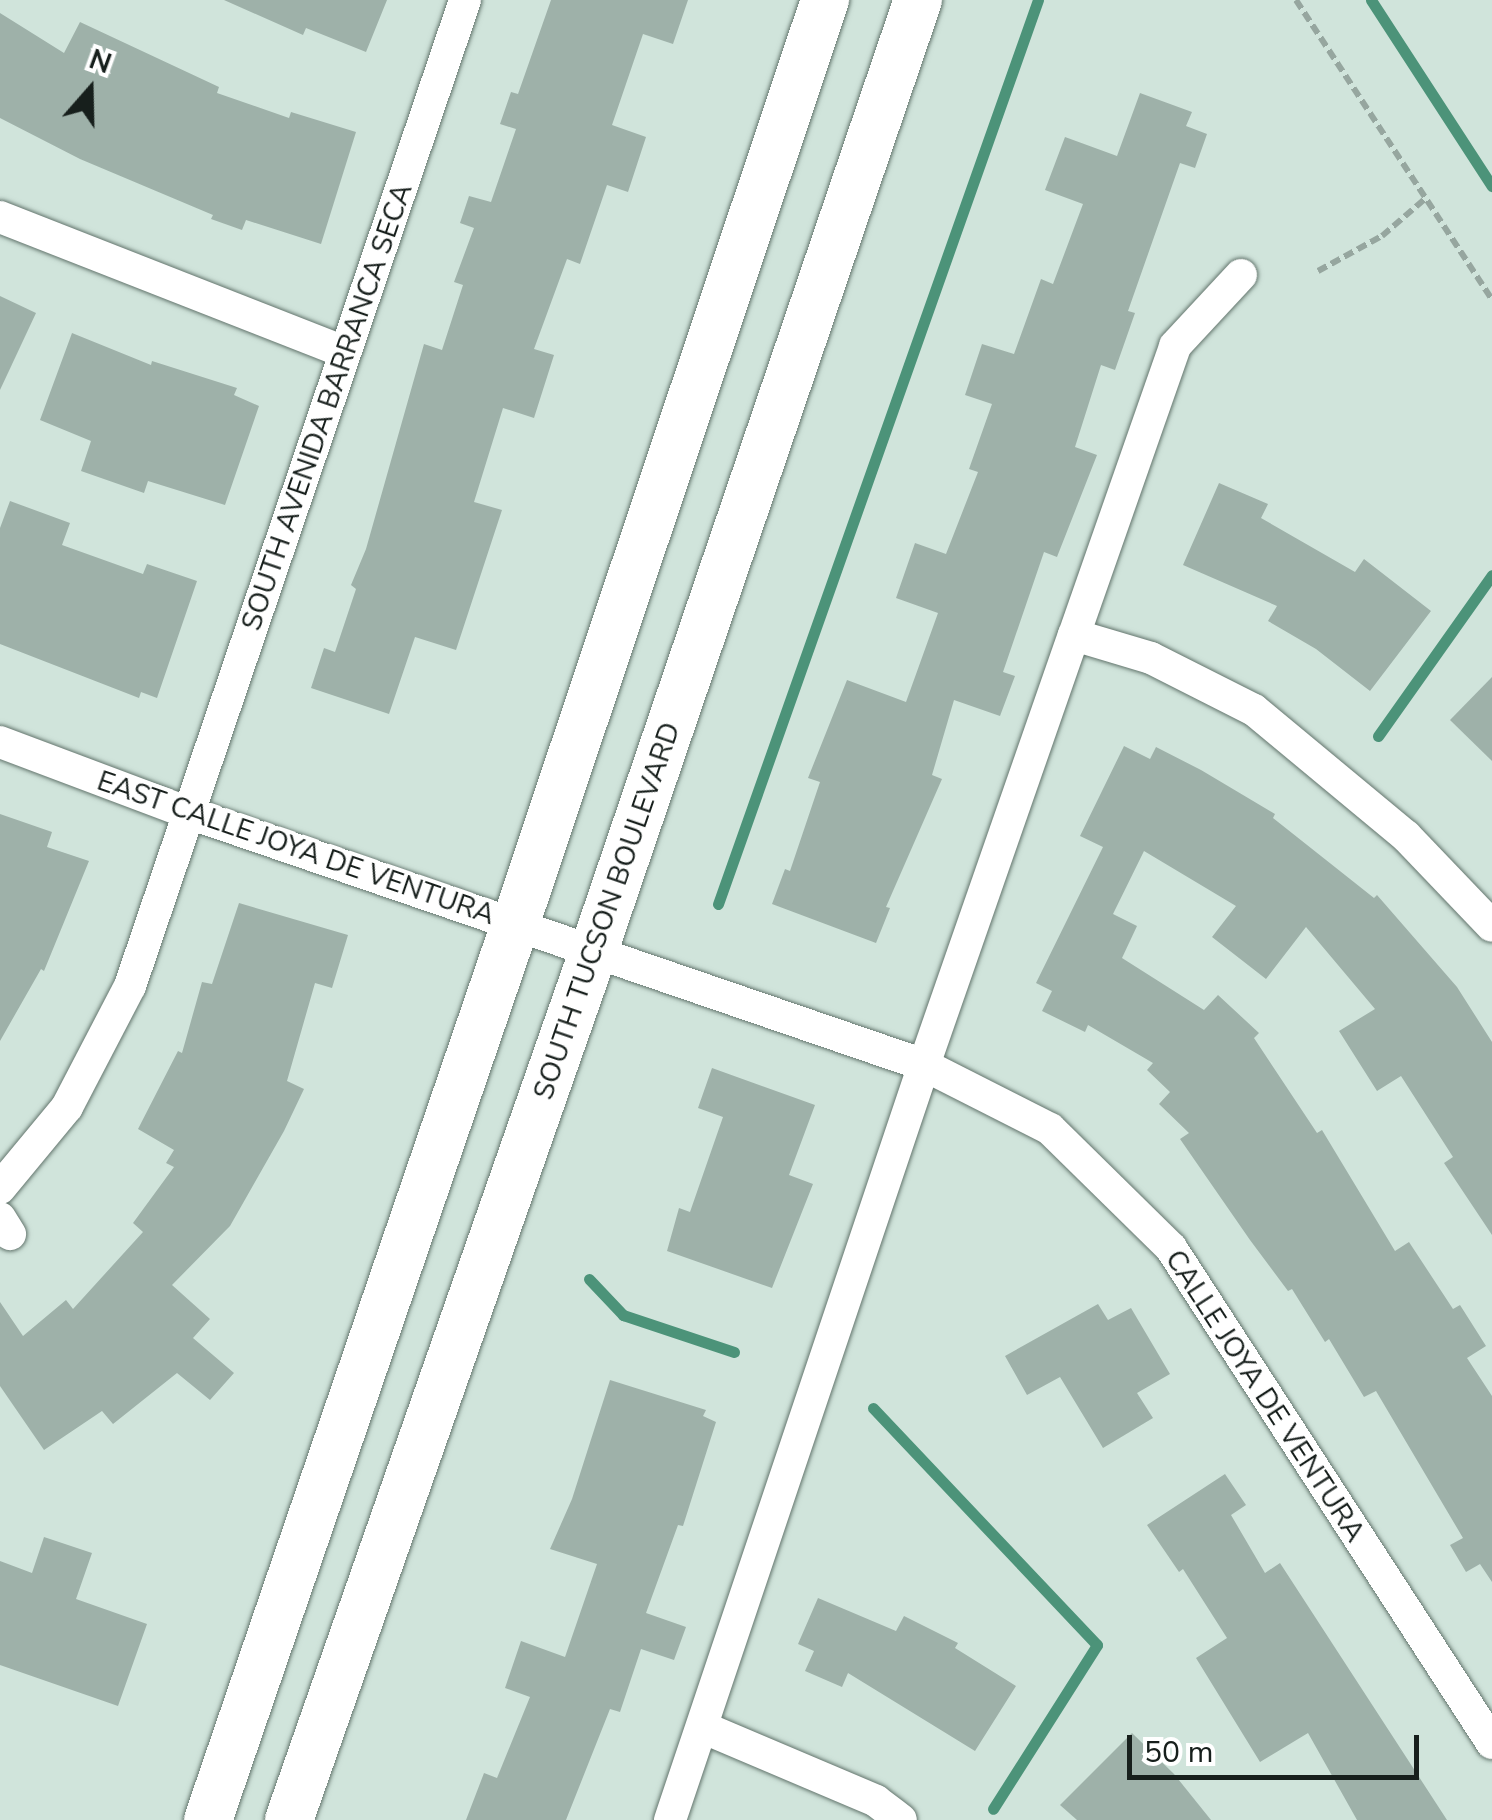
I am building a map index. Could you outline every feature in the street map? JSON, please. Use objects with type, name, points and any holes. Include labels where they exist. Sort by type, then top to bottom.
[{"type":"main road","points":[[208,1820],[516,925],[825,0]]},
{"type":"main road","name":"SOUTH TUCSON BOULEVARD","points":[[290,1820],[594,953],[918,0]]},
{"type":"street","name":"SOUTH AVENIDA BARRANCA SECA","points":[[0,1188],[66,1107],[130,986],[465,0]]},
{"type":"street","points":[[0,217],[345,352]]},
{"type":"street","points":[[670,1820],[924,1065],[1176,346],[1240,274]]},
{"type":"street","points":[[1074,635],[1150,658],[1254,710],[1406,836],[1492,926]]},
{"type":"street","name":"EAST CALLE JOYA DE VENTURA","points":[[0,742],[189,813],[594,953]]},
{"type":"street","name":"CALLE JOYA DE VENTURA","points":[[594,953],[924,1065],[1050,1130],[1172,1248],[1492,1742]]},
{"type":"street","points":[[702,1726],[876,1801],[901,1820]]},
{"type":"path","points":[[1296,0],[1492,300]]},
{"type":"path","points":[[1318,271],[1382,236],[1426,198]]},
{"type":"building","points":[[224,0],[387,0],[366,52],[306,28],[303,35]]},
{"type":"building","points":[[551,0],[688,0],[673,44],[643,34],[612,125],[646,137],[628,192],[607,185],[580,264],[567,259],[534,349],[554,355],[534,418],[503,408],[474,502],[502,510],[456,650],[415,637],[389,714],[311,688],[324,648],[335,652],[356,589],[351,585],[366,549],[424,344],[442,350],[463,285],[454,282],[474,228],[460,223],[469,196],[491,202],[516,129],[500,124],[511,92],[518,94]]},
{"type":"building","points":[[0,13],[64,53],[80,22],[219,87],[217,93],[289,118],[291,112],[356,132],[321,244],[246,220],[242,230],[211,219],[213,215],[80,159],[0,118]]},
{"type":"building","points":[[1140,93],[1192,112],[1186,126],[1207,134],[1195,168],[1180,163],[1128,311],[1135,313],[1115,370],[1101,365],[1075,447],[1097,455],[1057,557],[1044,552],[1003,672],[1015,676],[1000,716],[954,700],[932,775],[942,779],[886,907],[890,908],[876,943],[772,904],[785,869],[790,871],[820,782],[808,778],[847,680],[906,702],[938,613],[896,598],[915,543],[946,554],[978,472],[969,469],[992,404],[965,395],[982,344],[1014,354],[1041,279],[1053,284],[1083,204],[1045,190],[1065,137],[1117,156]]},
{"type":"building","points":[[0,296],[36,313],[0,390]]},
{"type":"building","points":[[72,333],[151,365],[152,361],[237,388],[234,395],[259,406],[225,505],[148,481],[144,493],[81,471],[91,441],[40,420]]},
{"type":"building","points":[[1219,483],[1268,504],[1261,518],[1355,572],[1364,559],[1431,611],[1370,691],[1316,649],[1268,621],[1277,606],[1183,565]]},
{"type":"building","points":[[10,501],[70,523],[62,545],[143,574],[147,564],[197,581],[157,698],[141,692],[139,698],[0,644],[0,528]]},
{"type":"building","points":[[1492,677],[1492,761],[1450,720]]},
{"type":"building","points":[[1124,746],[1150,759],[1156,747],[1201,770],[1275,814],[1273,818],[1374,898],[1377,895],[1457,987],[1492,1042],[1492,1235],[1444,1163],[1453,1157],[1401,1076],[1377,1091],[1339,1031],[1375,1009],[1306,927],[1266,979],[1212,937],[1236,906],[1144,851],[1113,914],[1137,926],[1122,958],[1204,1010],[1218,995],[1259,1033],[1254,1038],[1317,1133],[1322,1130],[1395,1251],[1409,1242],[1453,1309],[1460,1305],[1486,1346],[1467,1358],[1492,1396],[1492,1582],[1480,1564],[1466,1572],[1450,1545],[1463,1538],[1376,1391],[1364,1397],[1329,1339],[1325,1342],[1292,1289],[1288,1291],[1180,1139],[1189,1133],[1159,1104],[1170,1092],[1147,1070],[1153,1063],[1088,1025],[1085,1032],[1042,1011],[1052,991],[1036,983],[1103,847],[1080,836]]},
{"type":"building","points":[[0,814],[52,832],[47,847],[89,861],[44,971],[41,969],[0,1041]]},
{"type":"building","points":[[239,903],[348,935],[332,988],[315,983],[287,1081],[304,1089],[284,1131],[230,1226],[172,1285],[210,1319],[193,1338],[234,1373],[210,1400],[177,1373],[113,1424],[102,1411],[44,1450],[0,1386],[0,1302],[23,1336],[66,1300],[73,1309],[143,1232],[133,1223],[174,1167],[166,1163],[174,1150],[138,1129],[178,1051],[182,1053],[202,982],[212,984]]},
{"type":"building","points":[[712,1068],[815,1105],[789,1175],[813,1184],[772,1288],[667,1251],[679,1208],[690,1212],[723,1117],[698,1108]]},
{"type":"building","points":[[1098,1304],[1108,1320],[1131,1308],[1170,1374],[1137,1393],[1153,1418],[1103,1448],[1060,1377],[1027,1395],[1005,1356]]},
{"type":"building","points":[[610,1380],[706,1410],[703,1416],[716,1422],[683,1526],[678,1525],[646,1613],[686,1627],[674,1660],[641,1649],[620,1712],[610,1709],[566,1820],[466,1820],[484,1773],[497,1778],[530,1697],[505,1688],[521,1641],[565,1657],[597,1564],[550,1549],[572,1499]]},
{"type":"building","points":[[1225,1474],[1246,1505],[1231,1515],[1265,1573],[1280,1563],[1447,1820],[1357,1820],[1308,1733],[1260,1762],[1196,1658],[1227,1638],[1183,1569],[1179,1572],[1147,1525]]},
{"type":"building","points":[[44,1537],[92,1553],[76,1599],[147,1624],[118,1706],[0,1665],[0,1561],[32,1573]]},
{"type":"building","points":[[818,1598],[896,1631],[904,1616],[958,1643],[955,1648],[1016,1686],[975,1751],[848,1673],[842,1687],[805,1671],[814,1651],[798,1644]]},
{"type":"building","points":[[1132,1733],[1174,1774],[1211,1820],[1077,1820],[1060,1805]]},
{"type":"waterway","points":[[718,904],[1038,0]]},
{"type":"waterway","points":[[1371,0],[1492,186]]},
{"type":"waterway","points":[[1378,736],[1492,575]]},
{"type":"waterway","points":[[589,1279],[623,1315],[734,1352]]},
{"type":"waterway","points":[[873,1408],[1097,1645],[993,1809]]}]
